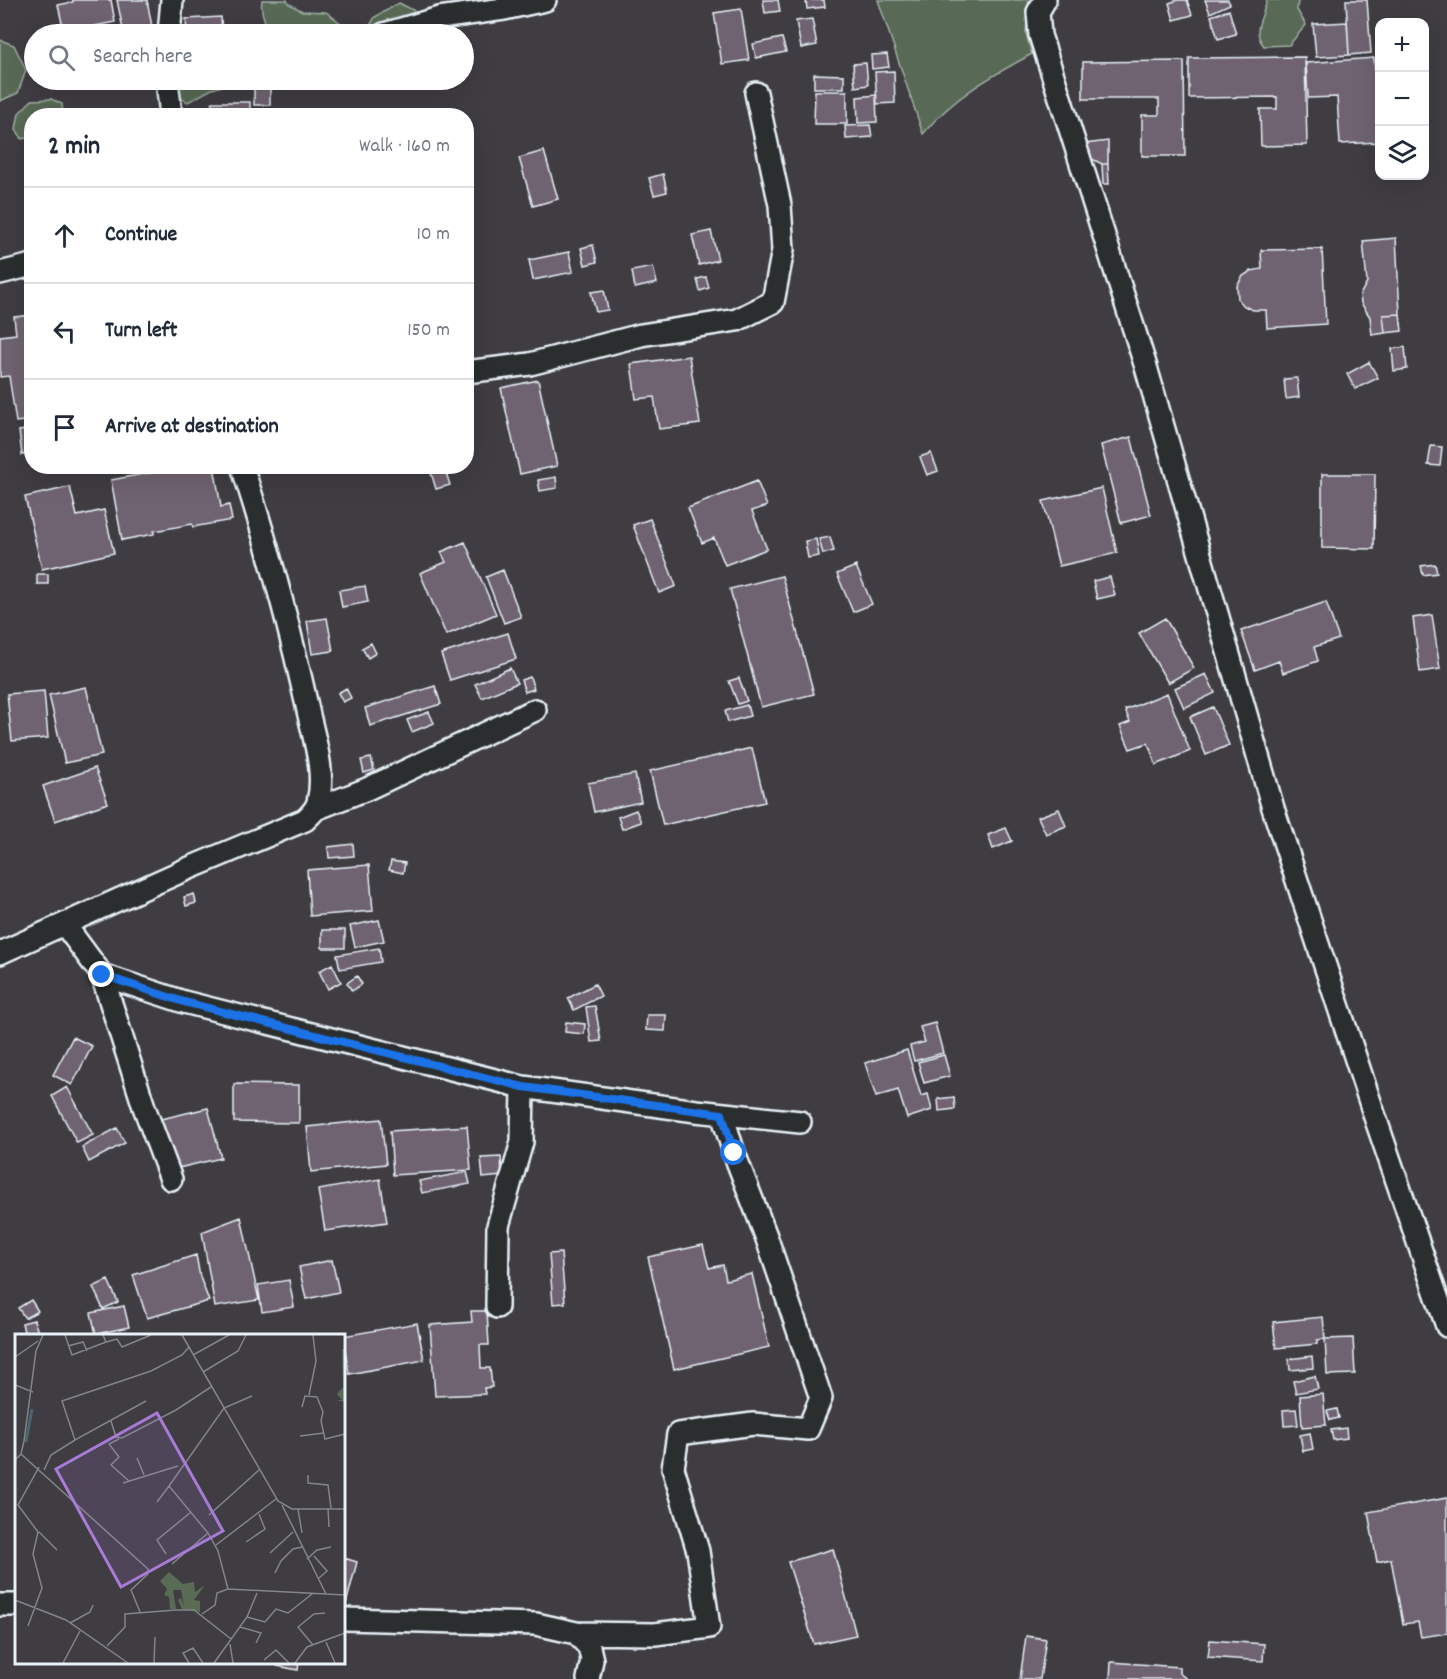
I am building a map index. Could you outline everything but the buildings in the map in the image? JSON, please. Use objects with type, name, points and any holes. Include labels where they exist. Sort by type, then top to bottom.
[{"type":"street","points":[[170,24],[172,0]]},
{"type":"street","points":[[418,24],[439,18],[504,9],[545,0]]},
{"type":"street","points":[[1045,0],[1038,12],[1040,35],[1146,367],[1273,808],[1447,1326]]},
{"type":"street","points":[[168,90],[170,108]]},
{"type":"street","points":[[474,371],[530,364],[641,334],[737,320],[773,302],[783,250],[780,205],[756,93]]},
{"type":"street","points":[[0,273],[24,267]]},
{"type":"street","points":[[245,474],[264,534],[295,652],[320,765],[319,800],[316,810]]},
{"type":"street","points":[[0,953],[180,872],[297,824],[316,810],[367,789],[535,710]]},
{"type":"street","points":[[65,925],[102,975],[144,1107],[171,1179]]},
{"type":"street","points":[[102,975],[184,1002],[523,1087],[722,1114],[800,1122]]},
{"type":"street","points":[[497,1307],[498,1226],[524,1131],[523,1087]]},
{"type":"street","points":[[345,1619],[536,1624],[576,1633],[655,1634],[709,1627],[698,1551],[673,1468],[678,1434],[753,1424],[808,1429],[821,1398],[722,1114]]},
{"type":"street","points":[[576,1633],[589,1647],[592,1660],[588,1679]]},
{"type":"green space","points":[[262,0],[287,0],[288,3],[302,11],[326,12],[342,24],[267,24],[262,9]]},
{"type":"green space","points":[[878,0],[1029,0],[1026,33],[1032,54],[987,79],[960,98],[923,134]]},
{"type":"green space","points":[[1267,0],[1298,0],[1297,10],[1306,25],[1289,45],[1264,46],[1260,40],[1258,29]]},
{"type":"green space","points":[[399,3],[415,11],[426,24],[371,24],[375,17]]},
{"type":"green space","points":[[0,40],[14,45],[24,66],[24,76],[18,93],[0,101]]},
{"type":"green space","points":[[177,90],[210,90],[188,102],[180,98]]},
{"type":"green space","points":[[51,99],[62,104],[62,108],[24,108],[32,100]]},
{"type":"green space","points":[[24,108],[24,139],[22,139],[16,129],[19,113]]},
{"type":"route","points":[[102,975],[184,1002],[523,1087],[722,1114],[734,1153]]}]
